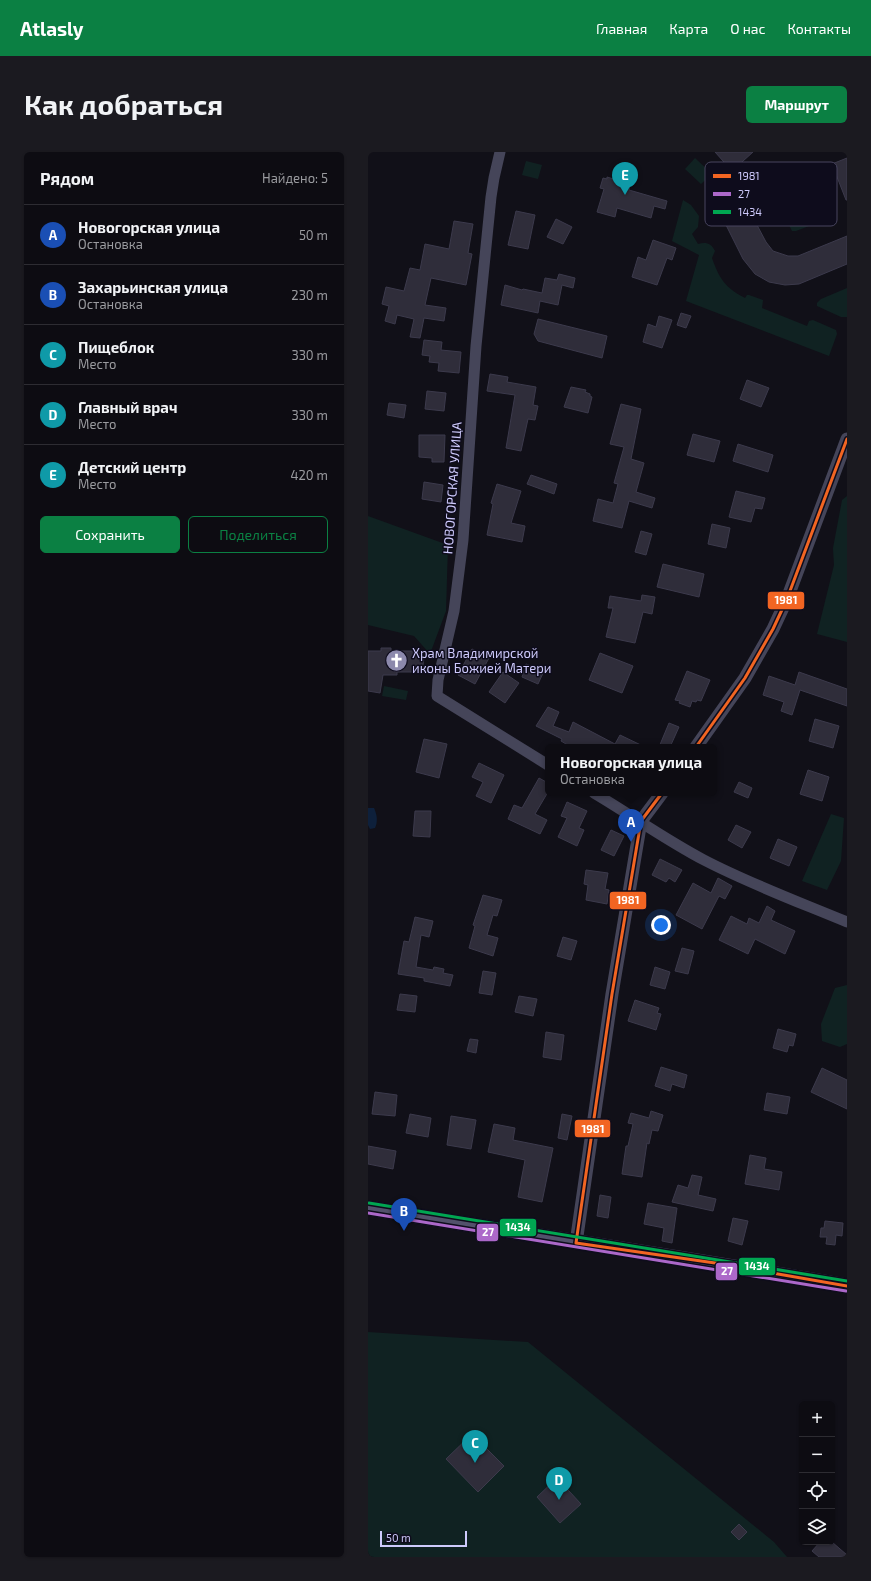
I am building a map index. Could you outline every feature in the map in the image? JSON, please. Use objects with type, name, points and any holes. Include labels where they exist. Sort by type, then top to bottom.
[{"type":"main road","points":[[368,1208],[576,1243],[715,1263],[847,1286]]},
{"type":"street","name":"НОВОГОРСКАЯ УЛИЦА","points":[[500,152],[493,184],[482,293],[462,540],[454,611],[438,680],[437,696],[545,763]]},
{"type":"street","points":[[698,744],[745,678],[787,599],[847,439]]},
{"type":"street","points":[[599,796],[641,821],[662,837],[703,860],[739,878],[847,922]]},
{"type":"street","points":[[576,1243],[612,994],[641,821],[660,796]]},
{"type":"shaded area","points":[[695,158],[705,167],[705,180],[701,184],[685,169]]},
{"type":"shaded area","points":[[526,161],[542,165],[538,179],[522,175]]},
{"type":"shaded area","points":[[683,200],[691,205],[699,216],[698,227],[692,234],[698,244],[703,243],[712,246],[715,251],[712,258],[720,277],[724,282],[732,290],[745,298],[749,295],[763,300],[762,308],[807,326],[809,321],[813,320],[836,330],[837,334],[829,356],[686,301],[699,255],[672,241]]},
{"type":"shaded area","points":[[790,226],[809,226],[796,231],[792,231]]},
{"type":"shaded area","points":[[847,288],[847,317],[841,317],[817,306],[817,303],[821,299]]},
{"type":"shaded area","points":[[847,496],[847,642],[817,634],[834,565],[833,548],[842,500]]},
{"type":"shaded area","points":[[368,516],[448,545],[446,611],[430,654],[414,636],[368,625]]},
{"type":"shaded area","points":[[384,686],[408,691],[406,700],[382,696]]},
{"type":"shaded area","points":[[831,814],[844,818],[841,861],[827,890],[802,881]]},
{"type":"shaded area","points":[[847,985],[847,1044],[840,1047],[822,1041],[821,1024],[835,988]]},
{"type":"shaded area","points":[[368,1332],[528,1342],[774,1542],[787,1557],[368,1557]]},
{"type":"water","points":[[368,808],[374,808],[377,820],[375,828],[370,829],[368,825]]},
{"type":"building","points":[[715,152],[753,152],[742,162],[724,162]]},
{"type":"building","points":[[847,158],[847,200],[837,177],[837,162]]},
{"type":"building","points":[[607,177],[630,184],[629,190],[667,201],[665,209],[654,206],[651,218],[617,208],[615,217],[597,212],[604,189],[600,188],[603,178],[607,179]]},
{"type":"building","points":[[516,211],[535,215],[528,249],[508,245]]},
{"type":"building","points":[[556,219],[572,227],[563,244],[547,237]]},
{"type":"building","points":[[454,221],[473,224],[468,253],[472,254],[466,285],[431,278],[425,305],[446,308],[444,321],[424,318],[420,338],[410,337],[414,319],[397,315],[395,324],[385,321],[389,306],[382,304],[386,287],[404,291],[410,268],[420,270],[425,244],[449,249]]},
{"type":"building","points":[[726,226],[758,226],[766,242],[773,251],[788,256],[798,256],[847,236],[847,264],[799,284],[785,285],[769,282],[755,274],[743,259]]},
{"type":"building","points":[[653,240],[676,248],[672,260],[667,258],[657,285],[632,277],[638,257],[646,260]]},
{"type":"building","points":[[559,274],[575,278],[573,288],[562,285],[558,305],[540,301],[538,313],[501,305],[505,285],[522,290],[542,293],[545,278],[557,280]]},
{"type":"building","points":[[681,313],[691,316],[686,328],[677,325]]},
{"type":"building","points":[[659,316],[672,320],[662,348],[643,342],[648,324],[656,327]]},
{"type":"building","points":[[538,319],[607,336],[602,358],[538,341],[534,334]]},
{"type":"building","points":[[424,340],[442,342],[441,350],[461,352],[459,373],[438,371],[439,363],[429,362],[430,356],[422,355]]},
{"type":"building","points":[[490,374],[508,377],[507,382],[536,387],[533,405],[538,406],[535,420],[528,419],[521,451],[506,448],[515,395],[487,391]]},
{"type":"building","points":[[747,380],[769,388],[761,407],[740,399]]},
{"type":"building","points":[[571,387],[586,390],[585,392],[590,394],[592,397],[588,413],[564,407]]},
{"type":"building","points":[[427,391],[446,393],[444,411],[425,409]]},
{"type":"building","points":[[389,403],[406,405],[404,418],[387,415]]},
{"type":"building","points":[[621,404],[641,409],[631,459],[644,463],[636,492],[655,498],[652,508],[629,501],[622,528],[593,521],[598,499],[613,503],[618,484],[614,483],[624,447],[610,444]]},
{"type":"building","points":[[693,434],[720,441],[714,462],[687,455]]},
{"type":"building","points":[[419,435],[445,435],[444,462],[432,462],[432,458],[419,457]]},
{"type":"building","points":[[738,444],[773,455],[768,472],[733,461]]},
{"type":"building","points":[[531,475],[557,484],[554,494],[527,484]]},
{"type":"building","points":[[424,482],[443,485],[441,502],[422,499]]},
{"type":"building","points":[[497,484],[521,491],[511,523],[525,526],[522,542],[487,535],[493,504],[491,503]]},
{"type":"building","points":[[736,491],[765,498],[762,509],[755,508],[751,522],[729,517]]},
{"type":"building","points":[[712,524],[730,528],[726,548],[708,544]]},
{"type":"building","points":[[641,531],[652,534],[646,555],[635,552]]},
{"type":"building","points":[[663,564],[704,574],[699,597],[657,587]]},
{"type":"building","points":[[642,595],[655,597],[652,614],[643,612],[635,643],[606,637],[613,608],[608,608],[610,596],[641,601]]},
{"type":"building","name":"Храм Владимирской иконы Божией Матери","points":[[381,648],[391,648],[391,651],[417,651],[424,658],[423,665],[416,672],[397,672],[397,675],[383,675],[380,693],[368,691],[368,651],[381,651]]},
{"type":"building","points":[[472,649],[489,658],[475,684],[458,675]]},
{"type":"building","points":[[600,653],[633,666],[622,693],[589,680]]},
{"type":"building","points":[[526,664],[544,671],[538,684],[522,677]]},
{"type":"building","points":[[687,671],[710,680],[701,701],[692,701],[690,707],[679,703],[680,701],[675,700]]},
{"type":"building","points":[[503,672],[519,683],[505,703],[489,692]]},
{"type":"building","points":[[799,672],[847,689],[847,706],[800,690],[792,715],[781,711],[784,702],[763,695],[769,676],[795,685]]},
{"type":"building","points":[[548,707],[559,712],[553,726],[569,732],[573,722],[615,744],[566,744],[561,741],[562,739],[536,726]]},
{"type":"building","points":[[815,719],[839,726],[833,748],[809,741]]},
{"type":"building","points":[[669,723],[679,727],[671,744],[660,744]]},
{"type":"building","points":[[620,735],[639,744],[615,744]]},
{"type":"building","points":[[424,739],[447,744],[439,778],[416,772]]},
{"type":"building","points":[[479,763],[504,775],[491,803],[476,796],[483,782],[472,777]]},
{"type":"building","points":[[808,770],[829,777],[822,801],[800,794]]},
{"type":"building","points":[[539,778],[545,781],[546,796],[535,814],[547,820],[540,834],[508,819],[514,805],[522,808]]},
{"type":"building","points":[[739,782],[752,788],[748,798],[734,792]]},
{"type":"building","points":[[567,802],[587,811],[579,828],[584,830],[577,846],[558,837],[567,818],[561,816]]},
{"type":"building","points":[[415,811],[431,811],[430,837],[413,836]]},
{"type":"building","points":[[736,825],[751,832],[742,848],[728,840]]},
{"type":"building","points":[[611,830],[624,836],[614,856],[601,850]]},
{"type":"building","points":[[778,839],[797,847],[789,866],[770,858]]},
{"type":"building","points":[[660,859],[682,870],[675,882],[669,878],[666,882],[652,875]]},
{"type":"building","points":[[586,870],[608,873],[605,889],[609,890],[607,904],[586,900],[588,885],[584,884]]},
{"type":"building","points":[[718,878],[732,886],[725,899],[719,896],[702,929],[676,915],[693,883],[711,893]]},
{"type":"building","points":[[483,895],[502,900],[497,916],[493,915],[487,935],[498,938],[493,956],[469,948],[475,926],[473,925]]},
{"type":"building","points":[[767,906],[775,911],[771,920],[795,931],[785,954],[755,939],[748,954],[719,940],[731,916],[747,924],[749,918],[759,923]]},
{"type":"building","points":[[415,917],[433,921],[429,937],[421,935],[416,967],[433,970],[434,967],[444,969],[443,973],[453,975],[450,986],[424,981],[424,978],[398,974],[404,941],[409,942]]},
{"type":"building","points":[[563,937],[577,941],[571,960],[557,956]]},
{"type":"building","points":[[682,948],[694,951],[688,974],[675,971]]},
{"type":"building","points":[[655,967],[670,972],[665,989],[650,985]]},
{"type":"building","points":[[483,971],[496,973],[492,995],[479,993]]},
{"type":"building","points":[[400,994],[417,996],[415,1012],[397,1010]]},
{"type":"building","points":[[519,996],[537,999],[533,1016],[515,1012]]},
{"type":"building","points":[[635,1000],[659,1008],[657,1013],[661,1014],[656,1030],[628,1021]]},
{"type":"building","points":[[778,1029],[796,1034],[793,1046],[789,1045],[787,1052],[773,1048]]},
{"type":"building","points":[[546,1032],[564,1035],[561,1060],[543,1057]]},
{"type":"building","points":[[470,1039],[478,1040],[476,1053],[467,1051]]},
{"type":"building","points":[[661,1067],[687,1075],[684,1088],[672,1084],[670,1091],[655,1086]]},
{"type":"building","points":[[822,1068],[847,1080],[847,1109],[811,1092]]},
{"type":"building","points":[[375,1092],[397,1095],[395,1116],[372,1114]]},
{"type":"building","points":[[767,1093],[790,1097],[787,1114],[764,1110]]},
{"type":"building","points":[[651,1111],[663,1115],[658,1131],[652,1130],[649,1144],[647,1143],[642,1177],[622,1174],[626,1146],[628,1146],[633,1124],[628,1123],[631,1113],[649,1118]]},
{"type":"building","points":[[410,1114],[431,1118],[428,1137],[406,1133]]},
{"type":"building","points":[[562,1114],[572,1116],[567,1140],[558,1138]]},
{"type":"building","points":[[451,1116],[476,1120],[471,1149],[447,1145]]},
{"type":"building","points":[[494,1124],[515,1128],[513,1140],[553,1148],[542,1202],[518,1197],[525,1160],[488,1152]]},
{"type":"building","points":[[368,1146],[396,1151],[393,1169],[368,1164]]},
{"type":"building","points":[[750,1155],[766,1158],[764,1169],[782,1172],[779,1190],[745,1184]]},
{"type":"building","points":[[692,1175],[702,1177],[698,1195],[716,1199],[713,1211],[672,1202],[678,1185],[688,1188]]},
{"type":"building","points":[[600,1195],[611,1197],[608,1218],[597,1216]]},
{"type":"building","points":[[648,1203],[677,1208],[672,1243],[662,1241],[664,1228],[644,1224]]},
{"type":"building","points":[[733,1218],[748,1221],[742,1245],[728,1241]]},
{"type":"building","points":[[825,1221],[843,1223],[842,1236],[836,1235],[835,1245],[826,1244],[827,1237],[820,1237],[821,1228],[824,1228]]},
{"type":"building","points":[[472,1434],[504,1466],[478,1492],[446,1459]]},
{"type":"building","points":[[557,1478],[581,1504],[560,1523],[537,1497]]},
{"type":"building","points":[[739,1524],[747,1532],[739,1540],[731,1532]]},
{"type":"building","points":[[817,1545],[835,1545],[847,1555],[847,1557],[819,1557],[812,1551]]},
{"type":"transit line","name":"1981","points":[[698,744],[745,678],[773,629],[787,599],[847,439]]},
{"type":"transit line","name":"1981","points":[[576,1243],[612,994],[641,821],[660,796]]},
{"type":"transit line","name":"1434","points":[[369,1203],[847,1281]]},
{"type":"transit line","name":"27","points":[[368,1213],[846,1291]]},
{"type":"transit line","name":"1981","points":[[576,1243],[715,1263],[847,1286]]},
{"type":"place","name":"Детский центр","points":[[625,195]]},
{"type":"place","name":"Храм Владимирской иконы Божией Матери","points":[[396,660]]},
{"type":"place","name":"Новогорская улица","points":[[631,842]]},
{"type":"place","name":"Захарьинская улица","points":[[404,1231]]},
{"type":"place","name":"Пищеблок","points":[[475,1463]]},
{"type":"place","name":"Главный врач","points":[[559,1500]]}]
